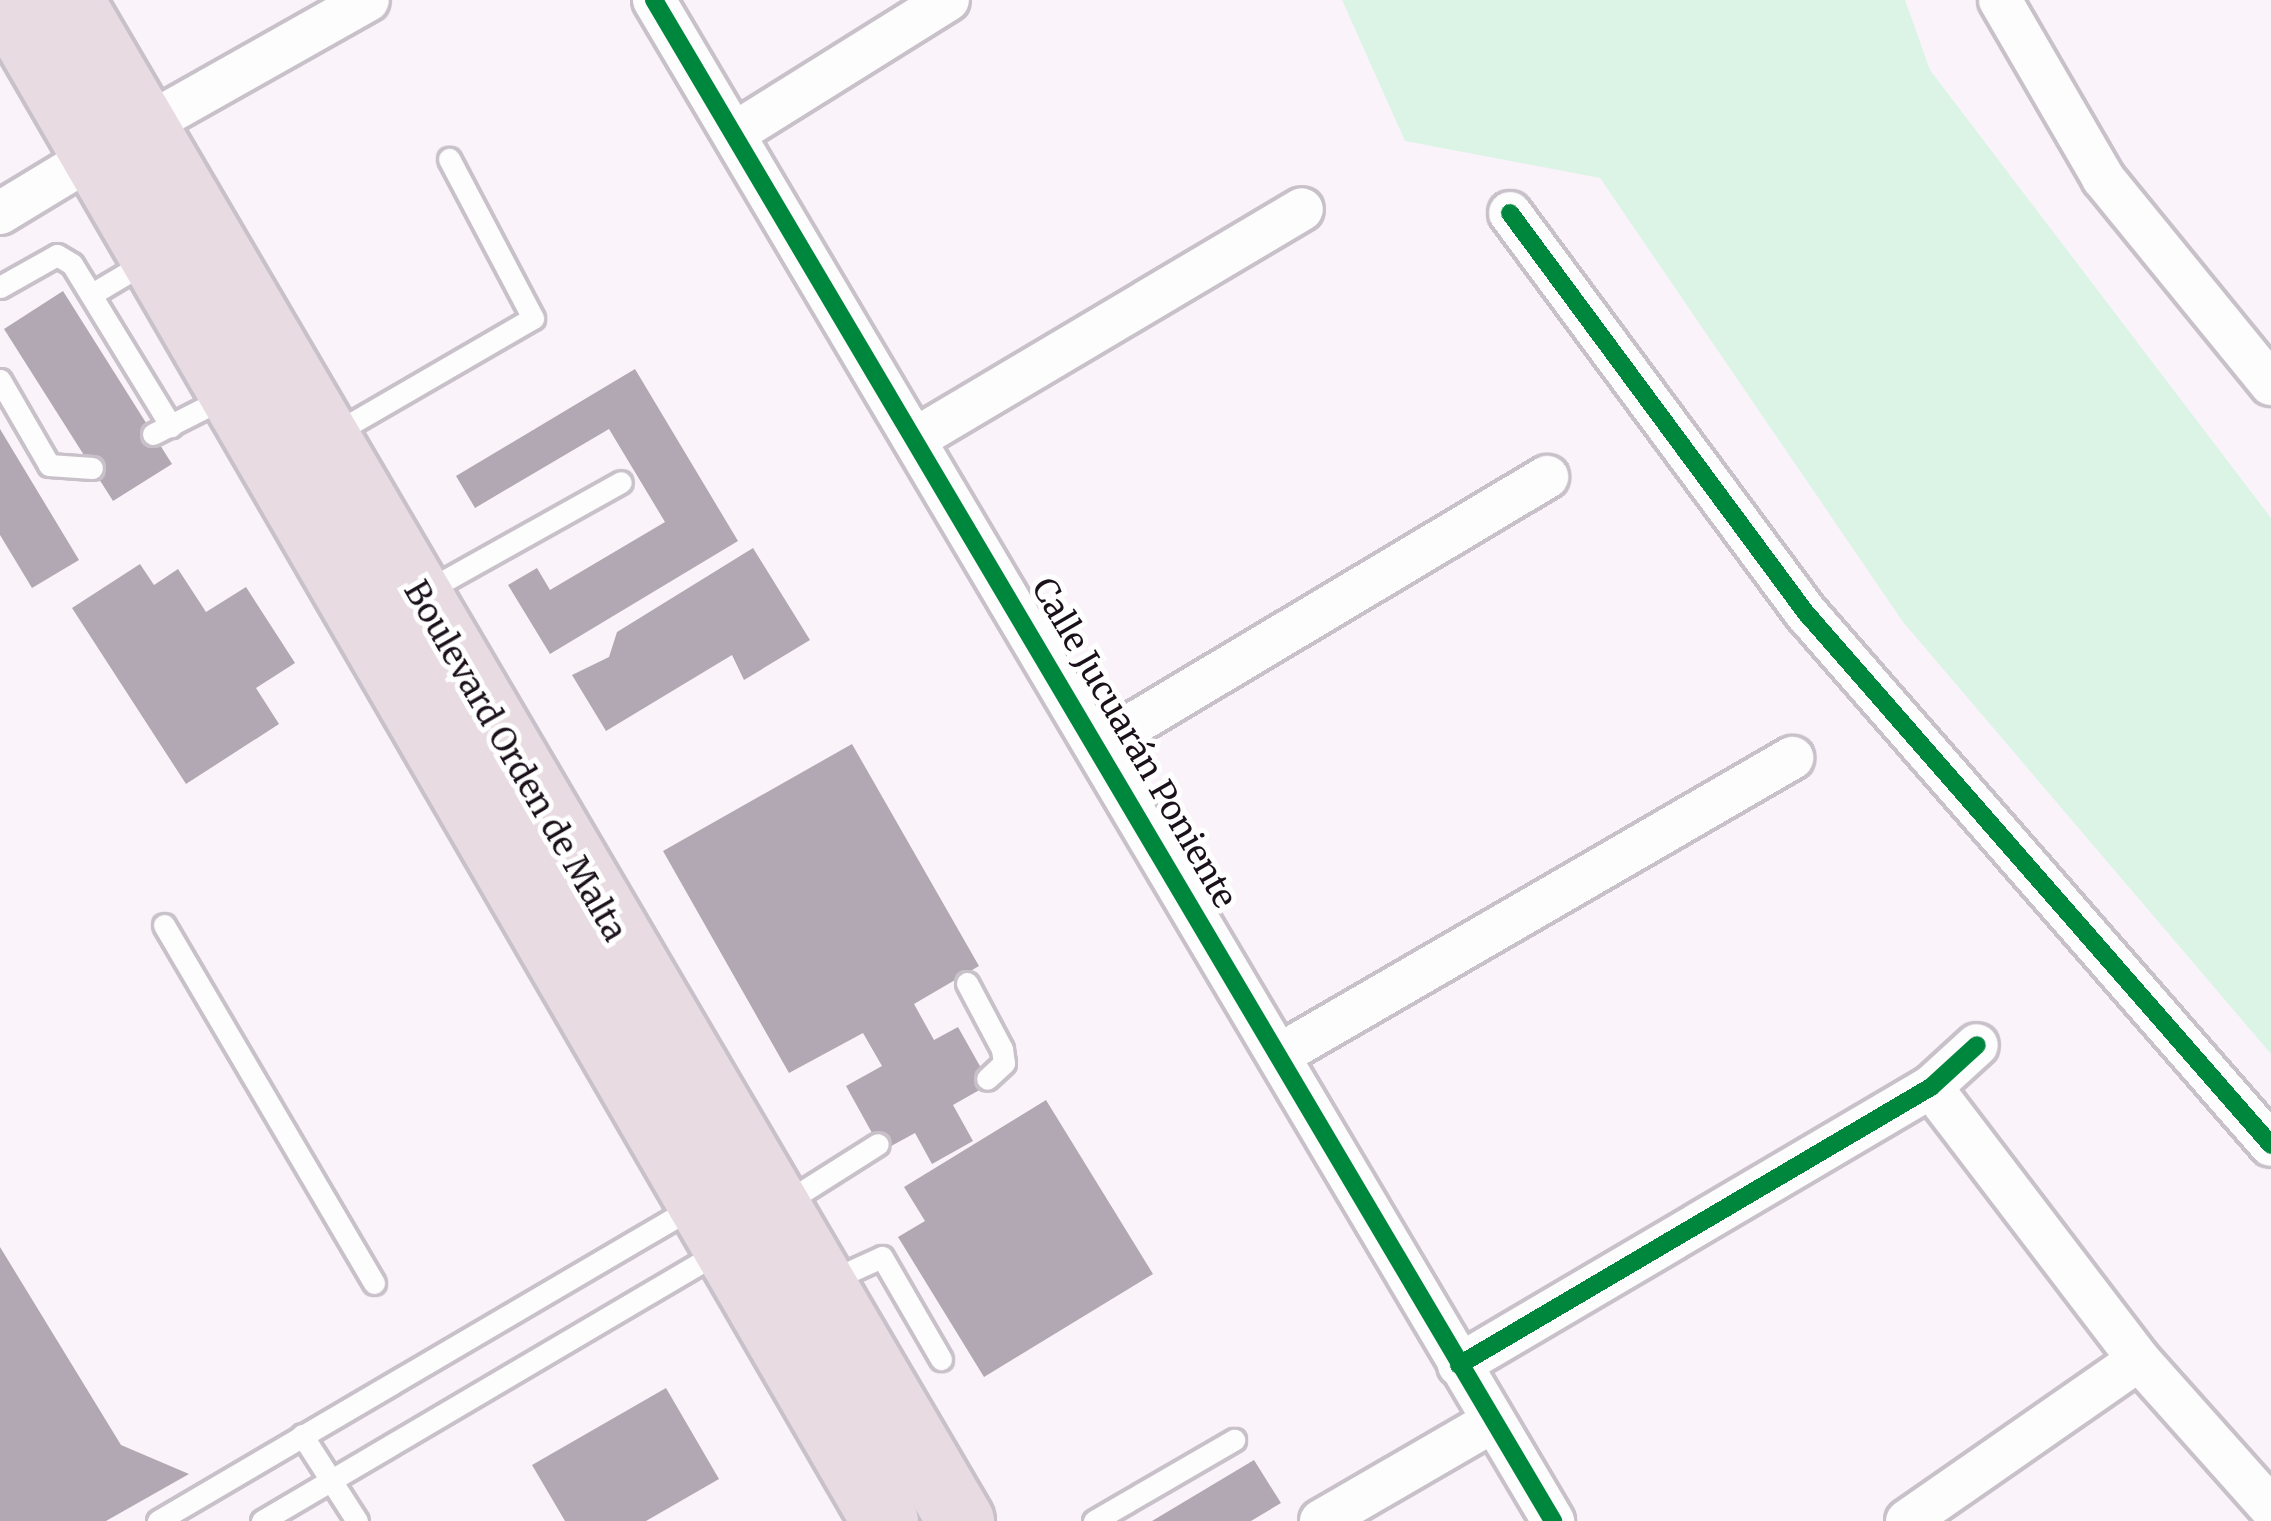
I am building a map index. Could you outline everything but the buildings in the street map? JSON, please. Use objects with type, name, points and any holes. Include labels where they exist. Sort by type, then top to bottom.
[{"type":"highway","name":"Boulevard Orden de Malta","points":[[5,0],[118,142],[325,438],[420,595],[737,1218],[884,1521]]},
{"type":"highway","name":"Boulevard Orden de Malta","points":[[70,0],[152,259],[737,1218],[824,1284],[961,1521]]},
{"type":"street","points":[[0,213],[368,0]]},
{"type":"street","name":"Calle Jucuarán Poniente","points":[[654,0],[920,436],[1282,1054],[1490,1423],[1553,1521]]},
{"type":"street","points":[[735,133],[948,0]]},
{"type":"street","points":[[2000,0],[2103,178],[2271,384]]},
{"type":"street","points":[[920,436],[1302,209]]},
{"type":"street","points":[[1510,212],[1807,614],[2271,1145]]},
{"type":"street","points":[[1100,744],[1547,477]]},
{"type":"street","points":[[1282,1054],[1792,758]]},
{"type":"street","points":[[1460,1365],[1931,1087],[1977,1045]]},
{"type":"street","points":[[1931,1087],[2139,1360],[2271,1508]]},
{"type":"street","points":[[1907,1521],[2139,1360]]},
{"type":"street","points":[[1321,1521],[1490,1423]]},
{"type":"lane","points":[[325,438],[533,318],[449,159]]},
{"type":"lane","points":[[0,287],[57,255],[92,293],[162,430],[234,393]]},
{"type":"lane","points":[[92,293],[152,259]]},
{"type":"lane","points":[[0,380],[49,465],[92,468]]},
{"type":"lane","points":[[420,595],[621,482]]},
{"type":"lane","points":[[164,926],[374,1283]]},
{"type":"lane","points":[[967,983],[1001,1049],[1004,1064],[987,1079]]},
{"type":"lane","points":[[158,1521],[302,1435],[878,1144]]},
{"type":"lane","points":[[262,1521],[737,1218]]},
{"type":"lane","points":[[824,1284],[882,1257],[941,1359]]},
{"type":"lane","points":[[302,1435],[357,1521]]},
{"type":"lane","points":[[1094,1521],[1234,1440]]},
{"type":"green space","points":[[1342,0],[1905,0],[1930,70],[2271,518],[2271,1054],[1903,622],[1600,178],[1405,141]]},
{"type":"cycle path","points":[[654,0],[1553,1521]]},
{"type":"cycle path","points":[[1510,213],[1807,614],[2271,1145]]},
{"type":"cycle path","points":[[1459,1365],[1931,1087],[1977,1045]]}]
